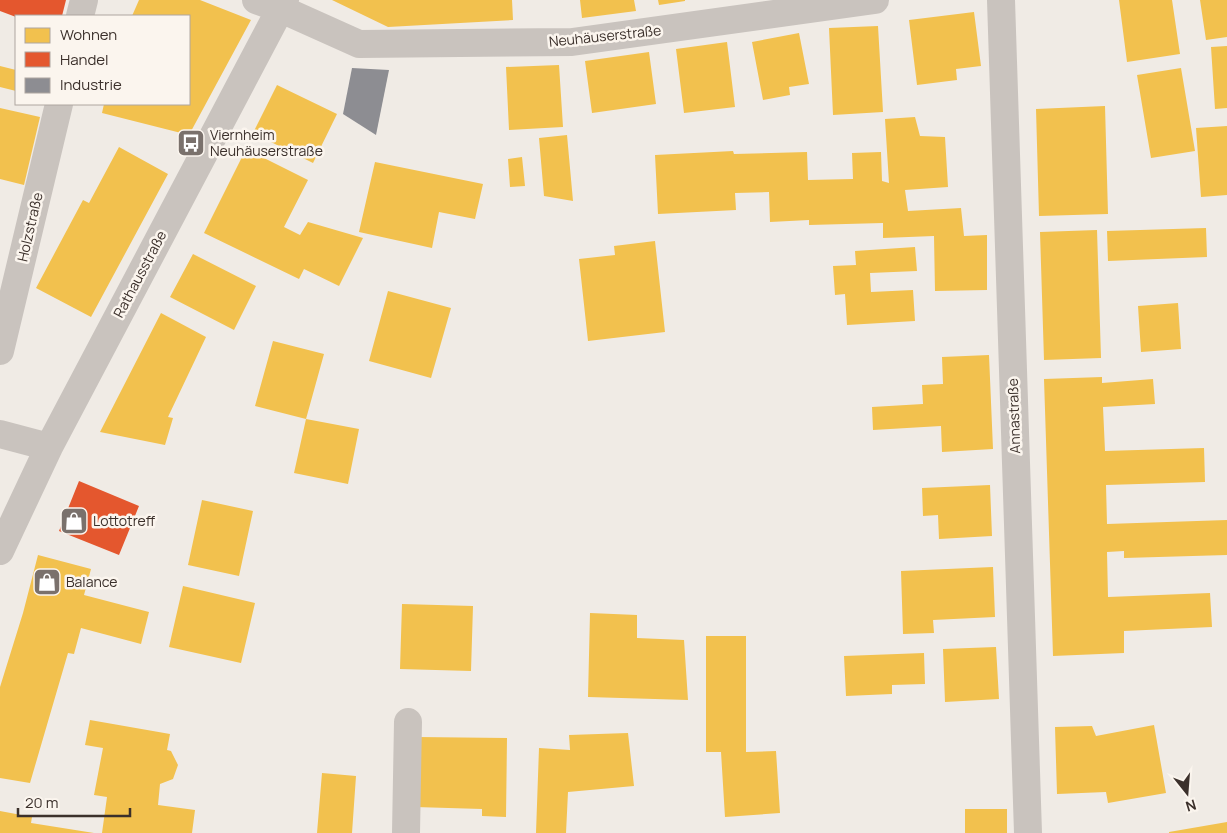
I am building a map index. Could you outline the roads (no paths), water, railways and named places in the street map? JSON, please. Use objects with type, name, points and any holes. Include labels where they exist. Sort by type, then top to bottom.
[{"type":"street","points":[[80,15],[84,0]]},
{"type":"street","name":"Neuhäuserstraße","points":[[274,3],[359,44],[572,42],[875,0]]},
{"type":"street","name":"Annastraße","points":[[1001,0],[1028,833]]},
{"type":"street","name":"Rathausstraße","points":[[0,551],[49,447],[274,3]]},
{"type":"street","name":"Holzstraße","points":[[0,351],[59,105]]},
{"type":"street","points":[[0,434],[49,447]]},
{"type":"street","points":[[406,833],[408,722]]},
{"type":"place","name":"Viernheim Neuhäuserstraße","points":[[191,143]]},
{"type":"place","name":"Lottotreff","points":[[74,521]]},
{"type":"place","name":"Balance","points":[[47,582]]}]
